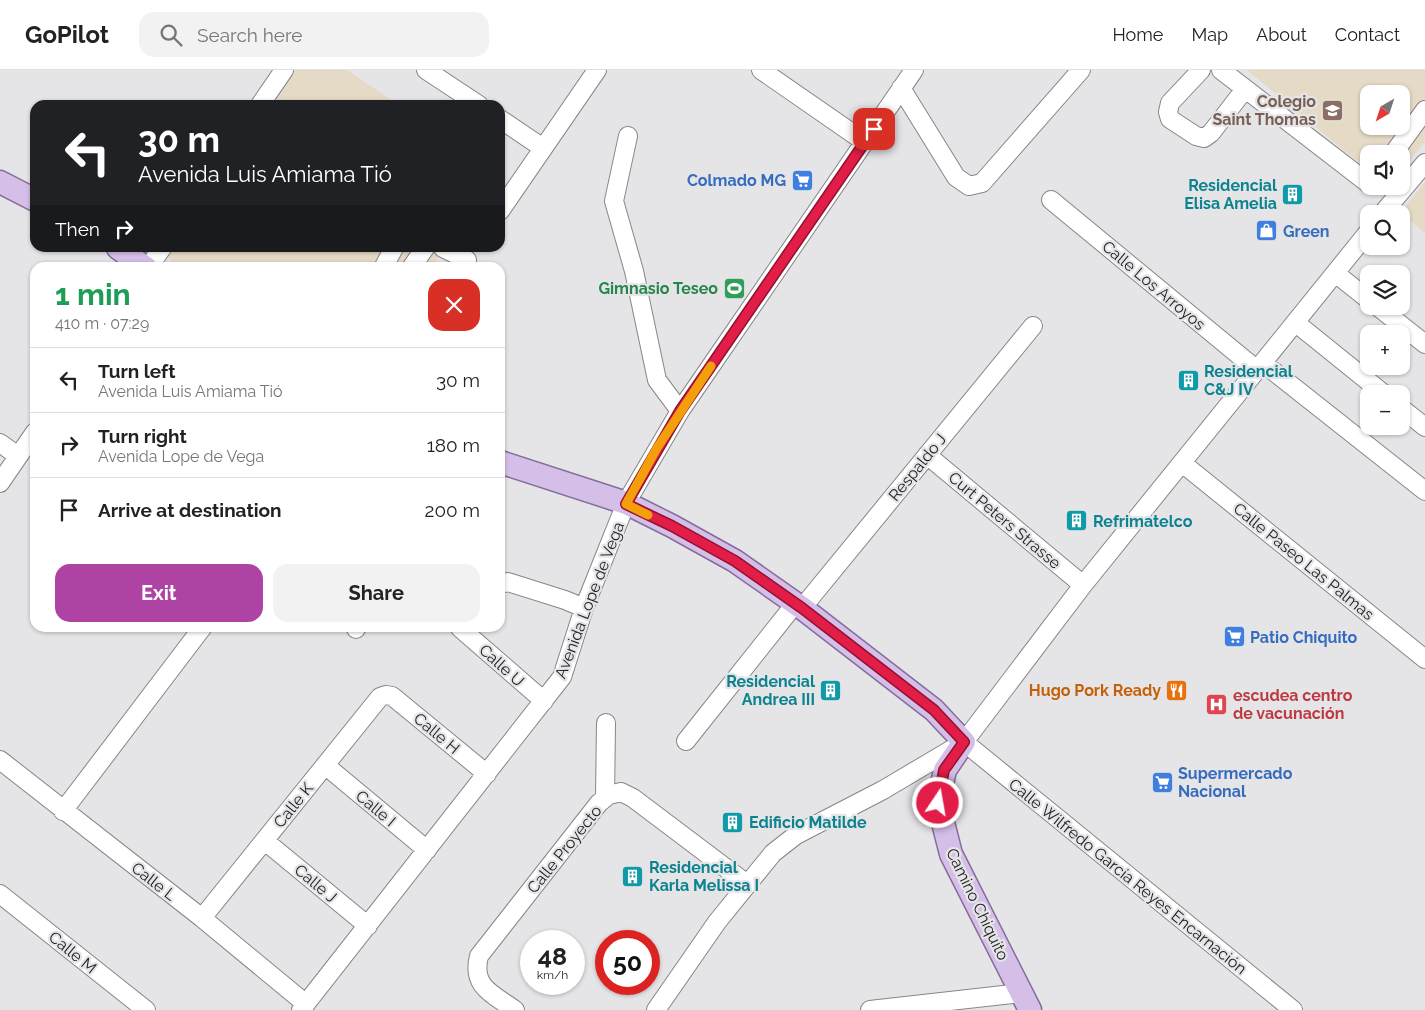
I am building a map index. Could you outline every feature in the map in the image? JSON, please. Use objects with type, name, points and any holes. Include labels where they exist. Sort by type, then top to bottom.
[{"type":"main road","points":[[0,182],[30,197]]},
{"type":"main road","points":[[124,252],[138,262]]},
{"type":"main road","points":[[505,464],[626,504],[672,526],[735,561],[798,606],[934,710],[964,742]]},
{"type":"main road","name":"Camino Chiquito","points":[[964,742],[944,770],[938,803],[951,854],[1026,1002]]},
{"type":"street","points":[[263,100],[283,70]]},
{"type":"street","points":[[426,70],[471,100]]},
{"type":"street","points":[[761,70],[865,142]]},
{"type":"street","name":"Avenida Lope de Vega","points":[[304,1007],[562,678],[584,608],[626,504],[680,411],[914,70]]},
{"type":"street","points":[[902,88],[956,177],[969,186],[982,183],[1082,70]]},
{"type":"street","points":[[1201,70],[1170,103],[1168,112],[1170,119],[1196,136],[1204,138],[1211,133],[1245,89]]},
{"type":"street","points":[[1221,70],[1360,177]]},
{"type":"street","points":[[505,204],[593,72]]},
{"type":"street","points":[[1400,145],[1425,110]]},
{"type":"street","points":[[505,122],[543,148]]},
{"type":"street","points":[[628,136],[614,201],[634,271],[657,380],[680,411]]},
{"type":"street","points":[[1410,174],[1425,163]]},
{"type":"street","name":"Calle Los Arroyos","points":[[1051,200],[1260,367],[1425,491]]},
{"type":"street","points":[[656,1010],[717,922],[746,884],[773,854],[796,835],[883,790],[964,742],[1083,585],[1360,241]]},
{"type":"street","points":[[453,252],[468,258]]},
{"type":"street","points":[[1335,273],[1360,293]]},
{"type":"street","points":[[1388,315],[1425,344]]},
{"type":"street","points":[[1296,323],[1373,385]]},
{"type":"street","name":"Respaldo J","points":[[686,742],[1033,326]]},
{"type":"street","points":[[1410,415],[1425,427]]},
{"type":"street","points":[[0,483],[30,439]]},
{"type":"street","points":[[0,443],[18,456]]},
{"type":"street","name":"Curt Peters Strasse","points":[[927,455],[1083,585]]},
{"type":"street","name":"Calle Paseo Las Palmas","points":[[1182,463],[1425,659]]},
{"type":"street","points":[[505,583],[508,582],[565,600],[584,608]]},
{"type":"street","points":[[63,811],[199,632]]},
{"type":"street","name":"Calle U","points":[[465,632],[544,702]]},
{"type":"street","name":"Calle K","points":[[202,918],[380,697],[386,694]]},
{"type":"street","name":"Calle H","points":[[386,694],[392,696],[487,774]]},
{"type":"street","points":[[605,798],[606,723]]},
{"type":"street","name":"Calle Wilfredo García Reyes Encarnación","points":[[964,742],[1293,1010]]},
{"type":"street","name":"Calle L","points":[[0,760],[202,918],[304,1007]]},
{"type":"street","name":"Calle I","points":[[325,765],[427,850]]},
{"type":"street","name":"Calle Proyecto","points":[[515,1010],[484,989],[478,977],[476,967],[479,956],[599,803],[609,795],[620,792],[633,798],[746,884]]},
{"type":"street","name":"Calle J","points":[[265,841],[368,926]]},
{"type":"street","name":"Calle M","points":[[0,894],[146,1010]]},
{"type":"street","points":[[870,1010],[1026,1002]]},
{"type":"shaded area","points":[[285,70],[347,70],[392,100],[264,100]]},
{"type":"shaded area","name":"Colegio Saint Thomas","points":[[1247,70],[1425,70],[1425,142],[1410,160],[1410,145],[1360,145],[1360,164]]},
{"type":"shaded area","points":[[1425,182],[1425,233],[1410,221],[1410,205],[1406,205]]},
{"type":"shaded area","points":[[441,252],[435,262],[172,262],[161,253]]},
{"type":"slow traffic","points":[[648,515],[626,504],[657,448],[711,366]]},
{"type":"place","name":"Colegio Saint Thomas","points":[[1332,110]]},
{"type":"place","name":"Colmado MG","points":[[802,180]]},
{"type":"place","name":"Residencial Elisa Amelia","points":[[1293,194]]},
{"type":"place","name":"Green","points":[[1267,231]]},
{"type":"place","name":"Gimnasio Teseo","points":[[734,288]]},
{"type":"place","name":"Residencial C&J IV","points":[[1188,380]]},
{"type":"place","name":"Refrimatelco","points":[[1077,521]]},
{"type":"place","name":"Patio Chiquito","points":[[1234,637]]},
{"type":"place","name":"Residencial Andrea III","points":[[831,690]]},
{"type":"place","name":"Hugo Pork Ready","points":[[1177,690]]},
{"type":"place","name":"escudea centro de vacunación","points":[[1217,704]]},
{"type":"place","name":"Supermercado Nacional","points":[[1162,782]]},
{"type":"place","name":"Edificio Matilde","points":[[733,822]]},
{"type":"place","name":"Residencial Karla Melissa I","points":[[633,876]]},
{"type":"route","points":[[874,129],[680,411],[626,504],[672,526],[735,561],[802,608],[934,710],[964,742],[944,770],[938,803]]}]
